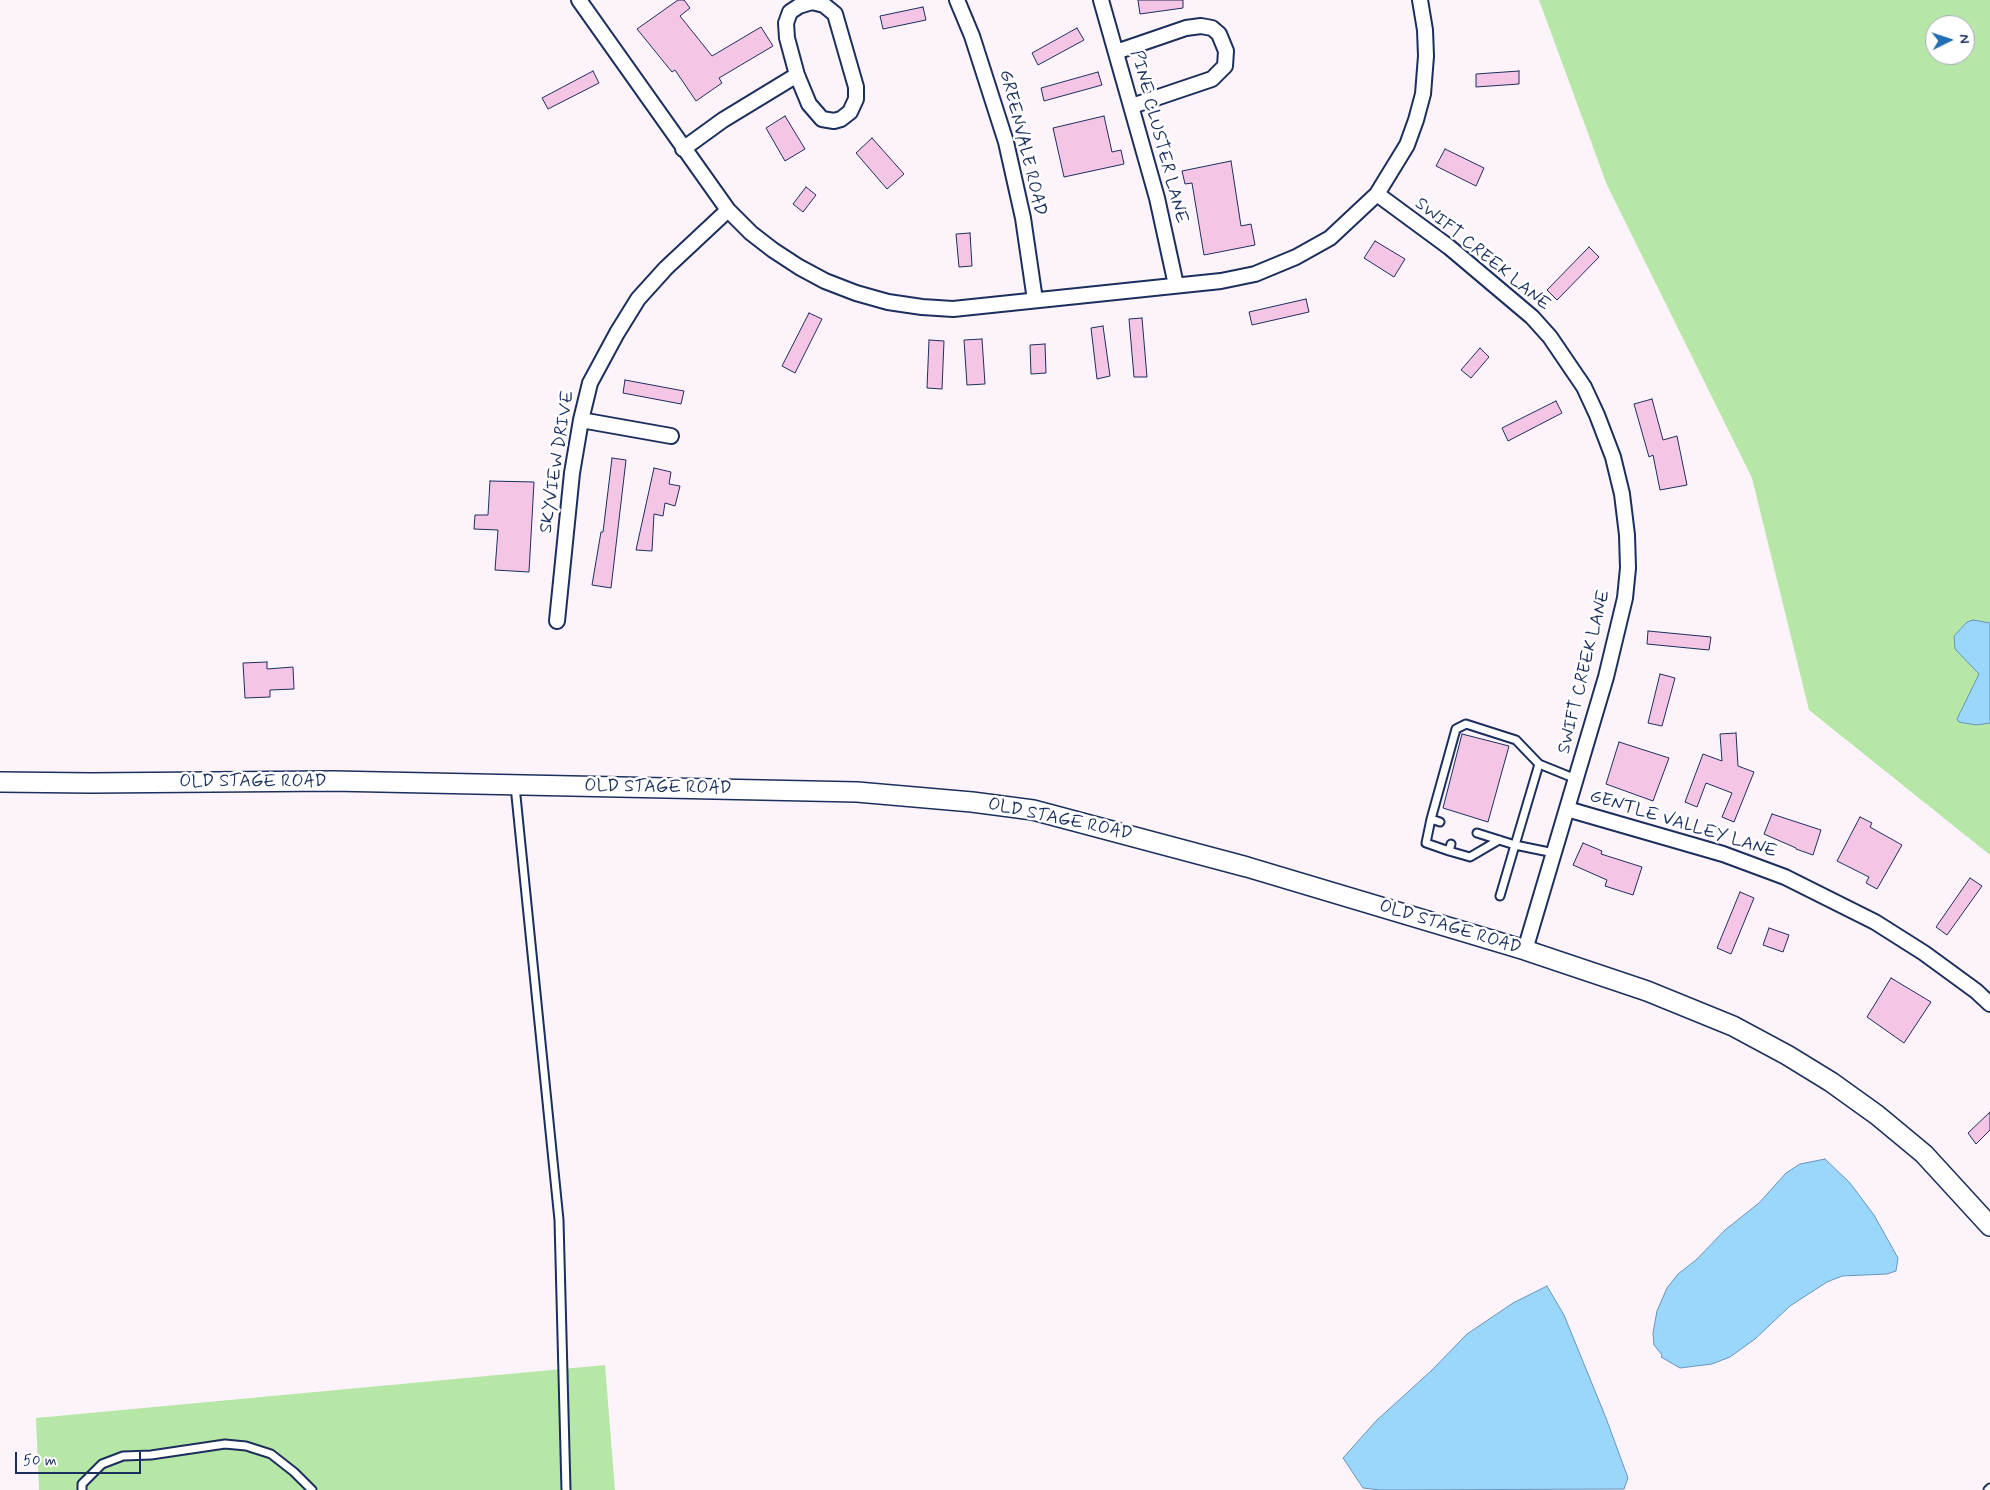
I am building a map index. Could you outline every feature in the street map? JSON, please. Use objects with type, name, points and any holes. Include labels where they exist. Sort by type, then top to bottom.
[{"type":"main road","name":"OLD STAGE ROAD","points":[[0,782],[333,781],[857,792],[972,802],[1033,810],[1247,867],[1525,950],[1647,991],[1694,1009],[1733,1026],[1787,1055],[1854,1098],[1924,1154],[1990,1226]]},
{"type":"street","points":[[580,0],[728,210],[751,233],[799,267],[825,281],[856,293],[888,302],[953,309],[1221,281],[1255,274],[1296,257],[1330,238],[1377,194],[1407,145],[1416,120],[1422,94],[1426,56],[1425,30],[1420,0]]},
{"type":"street","name":"GREENVALE ROAD","points":[[957,0],[972,36],[1006,142],[1023,218],[1035,300]]},
{"type":"street","name":"PINE CLUSTER LANE","points":[[1101,0],[1157,198],[1176,285]]},
{"type":"street","points":[[812,2],[824,5],[835,14],[856,87],[856,98],[850,112],[841,119],[834,121],[822,119],[809,104],[797,75],[787,38],[787,18],[794,9],[807,3],[812,2]]},
{"type":"street","points":[[1116,52],[1186,28],[1200,26],[1212,28],[1219,34],[1226,51],[1225,66],[1212,79],[1132,106]]},
{"type":"street","points":[[684,149],[723,120],[797,75]]},
{"type":"street","name":"SWIFT CREEK LANE","points":[[1377,194],[1449,248],[1532,317],[1556,345],[1584,387],[1597,415],[1613,457],[1622,494],[1627,535],[1628,568],[1625,598],[1606,677],[1525,950]]},
{"type":"street","name":"SKYVIEW DRIVE","points":[[556,621],[572,473],[581,420],[590,384],[617,333],[638,299],[666,268],[728,210]]},
{"type":"street","points":[[581,420],[671,436]]},
{"type":"street","name":"GENTLE VALLEY LANE","points":[[1567,809],[1723,854],[1785,877],[1875,922],[1924,953],[1976,991],[1990,1004]]},
{"type":"lane","points":[[1499,840],[1470,857],[1450,847],[1426,843],[1456,728],[1466,724],[1516,740],[1539,764],[1576,779]]},
{"type":"lane","points":[[1500,896],[1539,764]]},
{"type":"lane","points":[[515,785],[559,1220],[566,1490]]},
{"type":"lane","points":[[1431,820],[1440,822]]},
{"type":"lane","points":[[1477,834],[1515,845],[1554,853]]},
{"type":"lane","points":[[82,1490],[82,1484],[102,1464],[123,1456],[151,1455],[225,1444],[246,1446],[271,1454],[294,1472],[312,1490]]},
{"type":"green space","points":[[1539,0],[1990,0],[1990,855],[1809,710],[1752,478],[1607,185]]},
{"type":"green space","points":[[605,1365],[615,1490],[39,1490],[36,1418]]},
{"type":"water","points":[[1973,620],[1990,623],[1990,723],[1976,725],[1959,722],[1957,719],[1979,674],[1955,649],[1954,636],[1967,622]]},
{"type":"water","points":[[1825,1159],[1850,1183],[1874,1215],[1898,1258],[1896,1271],[1887,1274],[1842,1276],[1827,1282],[1790,1306],[1755,1339],[1730,1357],[1712,1364],[1680,1368],[1661,1357],[1662,1355],[1654,1345],[1653,1333],[1657,1311],[1667,1288],[1678,1274],[1696,1260],[1725,1230],[1759,1203],[1786,1173],[1800,1164]]},
{"type":"water","points":[[1547,1286],[1564,1315],[1606,1418],[1628,1478],[1624,1489],[1381,1490],[1363,1488],[1343,1458],[1376,1421],[1432,1370],[1467,1334],[1513,1303]]},
{"type":"building","points":[[678,0],[684,0],[690,8],[680,16],[712,56],[761,27],[773,46],[719,78],[722,83],[696,101],[675,70],[672,72],[637,29]]},
{"type":"building","points":[[1138,0],[1183,0],[1183,8],[1140,14]]},
{"type":"building","points":[[923,7],[926,20],[883,29],[880,16]]},
{"type":"building","points":[[1077,28],[1084,40],[1038,65],[1032,53]]},
{"type":"building","points":[[593,71],[599,83],[548,109],[542,98]]},
{"type":"building","points":[[1519,71],[1519,84],[1476,87],[1476,74]]},
{"type":"building","points":[[1098,72],[1102,85],[1044,101],[1041,88]]},
{"type":"building","points":[[785,116],[805,149],[785,161],[766,128]]},
{"type":"building","points":[[1104,116],[1112,152],[1121,150],[1124,164],[1064,177],[1053,128]]},
{"type":"building","points":[[872,138],[904,174],[887,189],[856,153]]},
{"type":"building","points":[[1445,149],[1484,168],[1476,186],[1436,166]]},
{"type":"building","points":[[1231,161],[1241,226],[1251,224],[1255,245],[1204,255],[1192,183],[1185,184],[1182,171]]},
{"type":"building","points":[[806,187],[816,195],[803,212],[793,204]]},
{"type":"building","points":[[970,233],[972,266],[959,267],[956,234]]},
{"type":"building","points":[[1375,241],[1405,259],[1394,277],[1364,258]]},
{"type":"building","points":[[1589,247],[1599,257],[1557,300],[1547,290]]},
{"type":"building","points":[[1306,299],[1309,312],[1252,325],[1249,312]]},
{"type":"building","points":[[809,313],[822,319],[795,373],[782,366]]},
{"type":"building","points":[[1142,318],[1147,377],[1134,377],[1129,319]]},
{"type":"building","points":[[1103,326],[1110,376],[1097,379],[1091,328]]},
{"type":"building","points":[[982,339],[985,384],[967,385],[964,340]]},
{"type":"building","points":[[929,340],[944,341],[942,389],[927,388]]},
{"type":"building","points":[[1045,344],[1046,373],[1031,374],[1030,345]]},
{"type":"building","points":[[1480,348],[1489,357],[1471,378],[1461,370]]},
{"type":"building","points":[[625,380],[684,391],[681,404],[623,393]]},
{"type":"building","points":[[1652,399],[1663,440],[1677,436],[1687,485],[1660,490],[1653,455],[1649,457],[1634,404]]},
{"type":"building","points":[[1556,401],[1562,413],[1508,441],[1502,428]]},
{"type":"building","points":[[612,458],[626,460],[611,588],[592,585],[601,532],[603,532]]},
{"type":"building","points":[[654,468],[671,472],[669,484],[680,486],[675,506],[665,503],[663,516],[654,514],[652,551],[636,550]]},
{"type":"building","points":[[490,481],[534,482],[529,572],[495,570],[498,530],[474,529],[475,515],[488,515]]},
{"type":"building","points":[[1648,631],[1711,637],[1709,650],[1647,644]]},
{"type":"building","points":[[267,662],[267,669],[293,667],[294,689],[270,690],[270,697],[245,698],[243,663]]},
{"type":"building","points":[[1660,674],[1675,678],[1662,726],[1648,723]]},
{"type":"building","points":[[1736,733],[1738,766],[1754,772],[1734,822],[1722,817],[1732,793],[1706,783],[1697,807],[1685,802],[1703,754],[1722,761],[1720,734]]},
{"type":"building","points":[[1462,734],[1509,746],[1488,822],[1443,808]]},
{"type":"building","points":[[1619,742],[1669,758],[1653,801],[1606,784]]},
{"type":"building","points":[[1772,814],[1821,830],[1813,855],[1764,834]]},
{"type":"building","points":[[1860,817],[1872,823],[1870,827],[1902,845],[1877,889],[1866,883],[1869,877],[1837,861]]},
{"type":"building","points":[[1583,843],[1602,851],[1601,854],[1642,867],[1633,895],[1605,886],[1607,880],[1573,865]]},
{"type":"building","points":[[1970,878],[1982,886],[1947,935],[1936,927]]},
{"type":"building","points":[[1740,892],[1754,898],[1731,954],[1717,948]]},
{"type":"building","points":[[1769,928],[1789,935],[1783,952],[1763,945]]},
{"type":"building","points":[[1891,978],[1931,1002],[1904,1043],[1867,1017]]},
{"type":"building","points":[[1990,1112],[1990,1130],[1976,1144],[1968,1133]]}]
